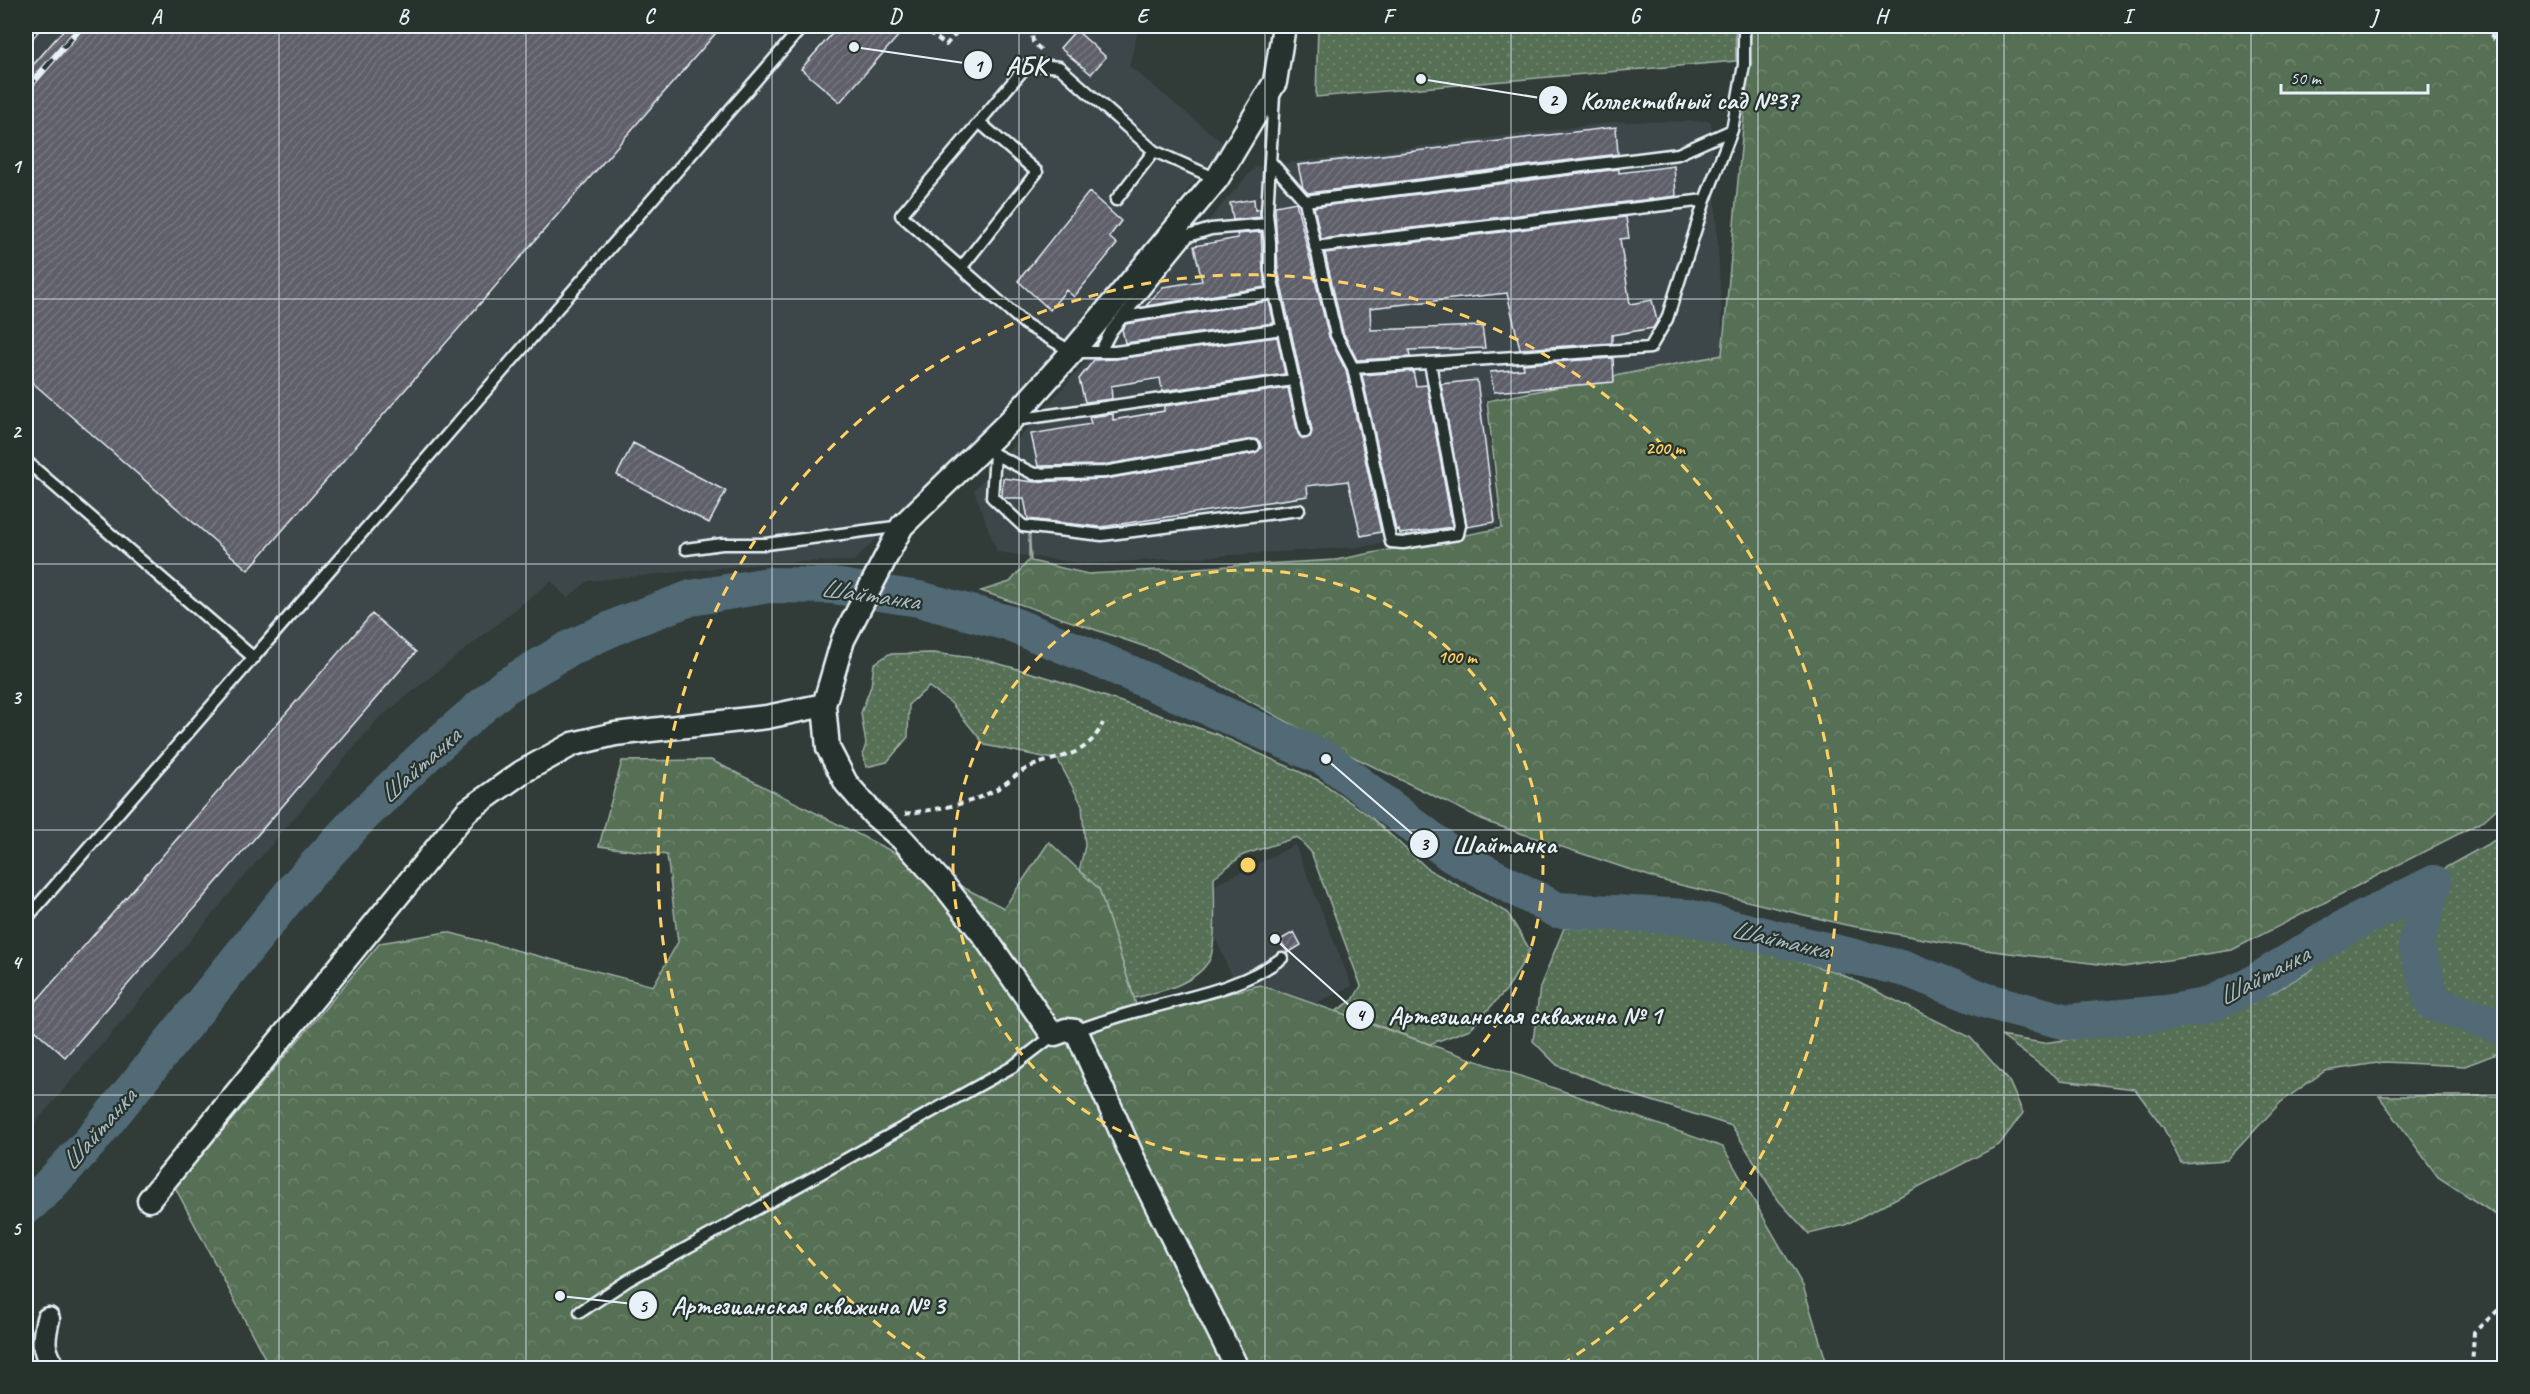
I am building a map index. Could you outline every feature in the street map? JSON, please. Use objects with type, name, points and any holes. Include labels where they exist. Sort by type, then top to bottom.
[{"type":"street","points":[[1237,1368],[1133,1158],[1065,1032],[1049,1030],[984,936],[944,884],[902,839],[874,815],[846,783],[828,748],[824,705],[843,640],[902,526],[988,451],[1011,420],[1072,352],[1217,179],[1275,82],[1284,26]]},
{"type":"street","points":[[149,1200],[467,811],[522,772],[573,744],[615,734],[767,717],[824,705]]},
{"type":"street","points":[[48,1318],[43,1339],[54,1368]]},
{"type":"lane","points":[[26,919],[803,26]]},
{"type":"lane","points":[[1353,368],[1650,348],[1666,319],[1705,200],[1732,130],[1744,65],[1744,26]]},
{"type":"lane","points":[[1217,179],[1154,152],[1059,67],[1028,64],[901,215],[1025,324],[1072,352],[1100,352],[1282,329]]},
{"type":"lane","points":[[1275,82],[1268,224],[1270,271],[1305,432]]},
{"type":"lane","points":[[960,268],[1037,172],[979,122]]},
{"type":"lane","points":[[1305,201],[1678,154],[1732,130]]},
{"type":"lane","points":[[1116,200],[1154,152]]},
{"type":"lane","points":[[1270,161],[1305,201],[1336,335],[1353,368],[1391,542],[1403,543],[1458,534],[1460,525],[1430,363]]},
{"type":"lane","points":[[1315,247],[1705,200]]},
{"type":"lane","points":[[1100,352],[1112,331],[1188,236],[1210,229],[1268,224]]},
{"type":"lane","points":[[1124,317],[1274,293]]},
{"type":"lane","points":[[1011,420],[1033,419],[1293,380]]},
{"type":"lane","points":[[988,451],[1034,474],[1104,472],[1254,446]]},
{"type":"lane","points":[[988,451],[992,497],[1023,526],[1101,535],[1299,510]]},
{"type":"lane","points":[[26,461],[254,658]]},
{"type":"lane","points":[[686,549],[722,544],[766,544],[902,526]]},
{"type":"lane","points":[[580,1312],[627,1281],[1012,1067],[1065,1032],[1222,988],[1253,976],[1282,958]]},
{"type":"path","points":[[929,32],[946,45],[962,26]]},
{"type":"path","points":[[1031,26],[1033,42],[1059,67]]},
{"type":"path","points":[[2485,26],[2505,54]]},
{"type":"path","points":[[874,815],[895,816],[966,802],[992,792],[1029,767],[1070,756],[1085,746],[1103,723]]},
{"type":"path","points":[[2472,1368],[2474,1332],[2505,1305]]},
{"type":"shaded area","points":[[26,26],[1139,26],[1129,66],[1224,144],[1055,357],[854,561],[779,562],[588,581],[567,598],[551,581],[378,719],[26,1134]]},
{"type":"shaded area","points":[[1711,121],[1725,379],[1484,398],[1499,525],[1359,547],[1088,564],[997,552],[974,490],[1255,167],[1617,122]]},
{"type":"shaded area","points":[[1295,845],[1352,986],[1255,1032],[1197,894]]},
{"type":"green space","points":[[1318,26],[1735,26],[1736,61],[1316,97]]},
{"type":"green space","points":[[1748,26],[2504,26],[2504,802],[2482,822],[2232,950],[2123,967],[1985,950],[1846,925],[1664,881],[1490,823],[1337,749],[1158,651],[981,591],[1010,582],[1029,560],[1029,521],[1031,561],[1088,574],[1336,560],[1502,528],[1487,401],[1722,355],[1749,61]]},
{"type":"green space","points":[[933,653],[982,659],[1053,679],[1216,734],[1320,781],[1371,817],[1429,870],[1507,912],[1530,950],[1508,988],[1470,1029],[1430,1044],[1336,1011],[1353,1000],[1361,986],[1311,852],[1297,837],[1243,855],[1214,877],[1214,933],[1209,961],[1185,982],[1134,998],[1099,889],[1079,871],[1085,846],[1082,805],[1058,760],[985,745],[951,703],[929,687],[909,704],[908,737],[887,762],[866,767],[863,753],[866,744],[861,713],[871,686],[874,664],[889,654]]},
{"type":"green space","points":[[711,760],[1004,908],[1049,842],[1099,889],[1140,1017],[1260,985],[1723,1147],[1803,1286],[1828,1367],[270,1368],[175,1187],[380,943],[447,932],[653,986],[678,942],[667,855],[599,846],[622,761]]},
{"type":"green space","points":[[2504,835],[2504,1051],[2465,1066],[2384,1062],[2325,1071],[2281,1102],[2227,1160],[2181,1163],[2163,1127],[2135,1089],[2061,1080],[2001,1036],[2043,1043],[2208,1020],[2272,993],[2310,971],[2376,906]]},
{"type":"green space","points":[[1564,928],[1702,933],[1839,973],[1970,1037],[2009,1081],[2023,1113],[1999,1145],[1845,1225],[1809,1234],[1779,1201],[1732,1126],[1630,1094],[1557,1065],[1533,1041],[1540,987]]},
{"type":"green space","points":[[2379,1096],[2504,1096],[2504,1220],[2438,1177]]},
{"type":"building","points":[[67,26],[722,26],[248,570],[26,377],[26,73]]},
{"type":"building","points":[[839,26],[907,26],[840,102],[801,69]]},
{"type":"building","points":[[1076,30],[1106,57],[1091,74],[1060,48]]},
{"type":"building","points":[[1616,127],[1618,154],[1308,193],[1303,188],[1298,165]]},
{"type":"building","points":[[1674,166],[1676,196],[1321,239],[1314,207],[1619,169],[1619,173]]},
{"type":"building","points":[[1089,192],[1121,221],[1109,237],[1117,244],[1074,297],[1066,290],[1050,310],[1018,281]]},
{"type":"building","points":[[1254,199],[1255,210],[1260,209],[1260,217],[1233,220],[1230,203]]},
{"type":"building","points":[[1296,202],[1329,337],[1346,371],[1381,532],[1361,536],[1348,481],[1307,486],[1308,496],[1101,527],[1028,519],[1024,498],[1004,498],[1002,496],[1003,478],[1034,482],[1105,479],[1255,453],[1261,448],[1259,441],[1253,439],[1103,465],[1038,466],[1031,434],[1091,424],[1089,417],[1113,414],[1113,420],[1164,411],[1164,406],[1288,388],[1298,434],[1303,439],[1310,437],[1312,430],[1278,270],[1275,206]]},
{"type":"building","points":[[1626,217],[1629,238],[1620,239],[1630,304],[1652,300],[1657,321],[1653,328],[1612,335],[1612,343],[1520,349],[1507,293],[1370,308],[1371,330],[1482,326],[1485,348],[1409,350],[1410,357],[1357,360],[1343,332],[1325,253]]},
{"type":"building","points":[[1261,232],[1266,287],[1146,306],[1163,287],[1202,281],[1194,246],[1238,238],[1237,234]]},
{"type":"building","points":[[1269,301],[1274,323],[1125,343],[1122,329],[1126,324]]},
{"type":"building","points":[[1277,337],[1285,374],[1162,391],[1160,378],[1111,386],[1112,399],[1085,402],[1079,379],[1094,360]]},
{"type":"building","points":[[1613,358],[1614,382],[1494,392],[1490,372],[1524,369],[1523,364]]},
{"type":"building","points":[[1413,371],[1416,386],[1427,385],[1452,527],[1400,534],[1399,529],[1396,530],[1362,375]]},
{"type":"building","points":[[1477,380],[1495,522],[1467,527],[1441,384]]},
{"type":"building","points":[[633,443],[726,491],[709,523],[617,475]]},
{"type":"building","points":[[372,614],[416,652],[65,1057],[26,1022],[26,1013]]},
{"type":"building","points":[[1294,932],[1301,945],[1288,953],[1280,940]]},
{"type":"waterway","name":"Шайтанка","points":[[26,1207],[90,1142],[297,886],[357,821],[429,752],[504,687],[570,648],[624,623],[691,598],[769,585],[833,586],[919,599],[1008,623],[1109,664],[1326,759],[1452,855],[1557,910],[1688,917],[1909,970],[1987,1001],[2067,1022],[2166,1013],[2205,1006],[2247,987],[2346,927],[2434,883],[2416,944],[2433,1003],[2504,1027]]},
{"type":"railway","points":[[26,42],[39,26]]},
{"type":"railway","points":[[26,90],[82,26]]},
{"type":"place","name":"АБК","points":[[854,47]]},
{"type":"place","name":"Коллективный сад №37","points":[[1421,79]]},
{"type":"place","name":"Шайтанка","points":[[1326,759]]},
{"type":"place","name":"Артезианская скважина № 1","points":[[1275,939]]},
{"type":"place","name":"Артезианская скважина № 3","points":[[560,1296]]}]
